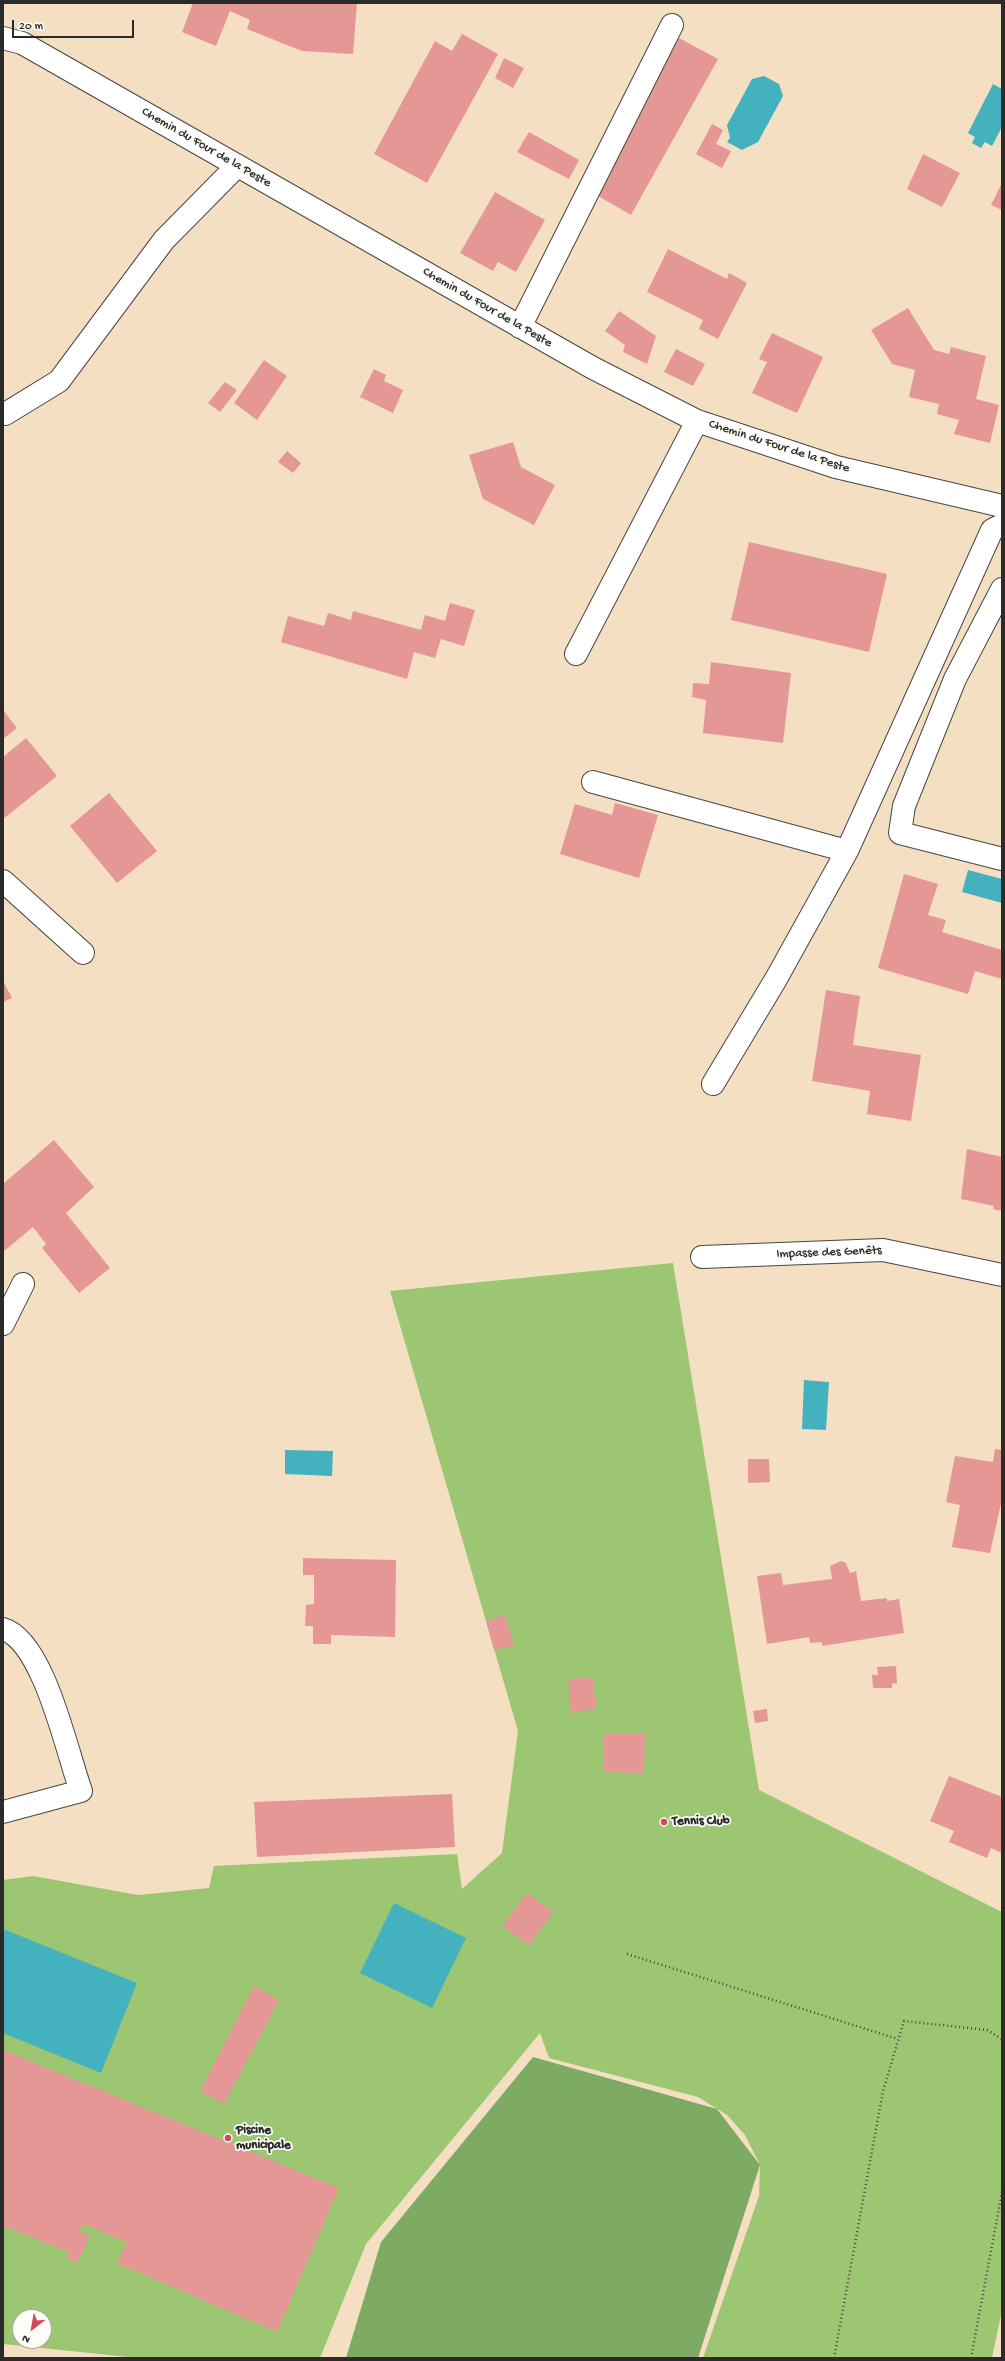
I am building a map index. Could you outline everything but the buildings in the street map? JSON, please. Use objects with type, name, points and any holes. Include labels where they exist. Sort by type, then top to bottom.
[{"type":"street","points":[[520,327],[672,25]]},
{"type":"street","name":"Chemin du Four de la Peste","points":[[3,38],[22,43],[593,368],[697,421],[836,467],[1002,506]]},
{"type":"street","points":[[5,414],[59,381],[164,240],[237,166]]},
{"type":"street","points":[[576,654],[697,421]]},
{"type":"street","points":[[713,1084],[776,979],[847,851],[992,530],[1002,525]]},
{"type":"street","points":[[1002,589],[955,678],[904,806],[900,833],[1002,859]]},
{"type":"street","points":[[593,782],[847,851]]},
{"type":"street","points":[[3,881],[84,953]]},
{"type":"street","name":"Impasse des Genêts","points":[[702,1257],[883,1250],[1002,1275]]},
{"type":"street","points":[[3,1324],[23,1284]]},
{"type":"street","points":[[3,1630],[13,1632],[30,1651],[44,1677],[81,1791],[3,1812]]},
{"type":"path","points":[[627,1954],[898,2039]]},
{"type":"path","points":[[834,2358],[883,2091],[904,2021],[987,2030],[1002,2039]]},
{"type":"path","points":[[971,2358],[1002,2192]]},
{"type":"green space","name":"Tennis Club","points":[[673,1263],[759,1790],[1002,1912],[1002,2310],[992,2358],[703,2358],[759,2196],[760,2165],[745,2135],[727,2115],[698,2097],[549,2058],[540,2033],[366,2244],[320,2358],[138,2358],[51,2349],[52,2309],[12,2309],[12,2345],[3,2344],[3,1880],[33,1876],[138,1895],[209,1888],[214,1866],[457,1854],[462,1889],[502,1853],[518,1731],[390,1291]]},
{"type":"green space","points":[[533,2057],[717,2109],[760,2165],[698,2358],[346,2358],[381,2242]]},
{"type":"water","points":[[764,76],[779,84],[783,96],[758,142],[742,150],[727,142],[730,138],[727,125],[752,79]]},
{"type":"water","points":[[993,84],[1002,89],[1002,127],[992,146],[985,142],[981,148],[972,143],[975,137],[968,133]]},
{"type":"water","points":[[968,870],[1002,879],[1002,903],[962,892]]},
{"type":"water","points":[[804,1380],[829,1382],[826,1430],[802,1429]]},
{"type":"water","points":[[285,1450],[333,1451],[332,1476],[285,1474]]},
{"type":"water","points":[[394,1903],[466,1938],[432,2008],[360,1973]]},
{"type":"water","points":[[3,1929],[137,1983],[101,2073],[3,2033]]},
{"type":"place","name":"Tennis Club","points":[[664,1822]]},
{"type":"place","name":"Piscine municipale","points":[[228,2138]]}]
